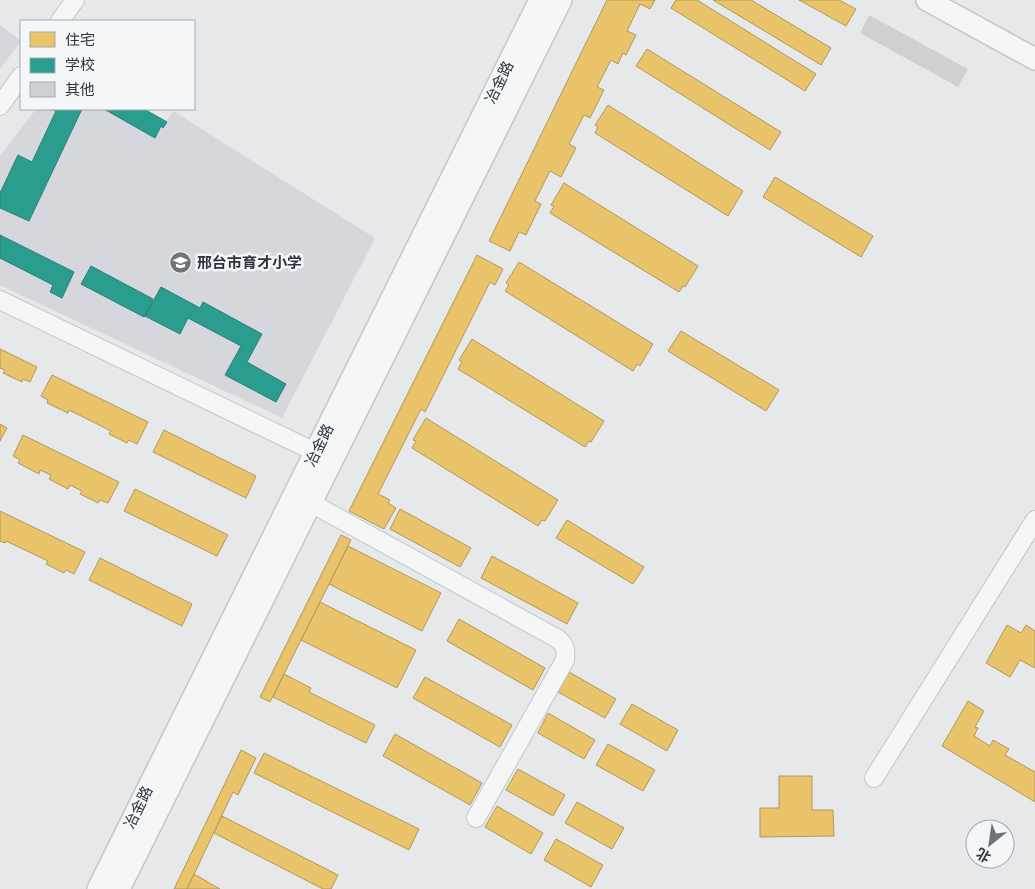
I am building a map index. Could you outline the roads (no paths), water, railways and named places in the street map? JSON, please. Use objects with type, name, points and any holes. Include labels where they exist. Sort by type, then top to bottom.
[{"type":"street","points":[[61,20],[75,0]]},
{"type":"street","name":"冶金路","points":[[98,889],[540,0]]},
{"type":"street","name":"冶金路","points":[[119,889],[561,0]]},
{"type":"street","points":[[926,0],[1035,59]]},
{"type":"street","points":[[956,0],[1035,43]]},
{"type":"street","points":[[0,106],[20,77]]},
{"type":"street","points":[[0,300],[315,452]]},
{"type":"street","points":[[311,503],[564,644],[566,650],[565,660],[476,818]]},
{"type":"street","points":[[874,778],[1035,520]]},
{"type":"place","name":"邢台市育才小学","points":[[181,262]]}]
